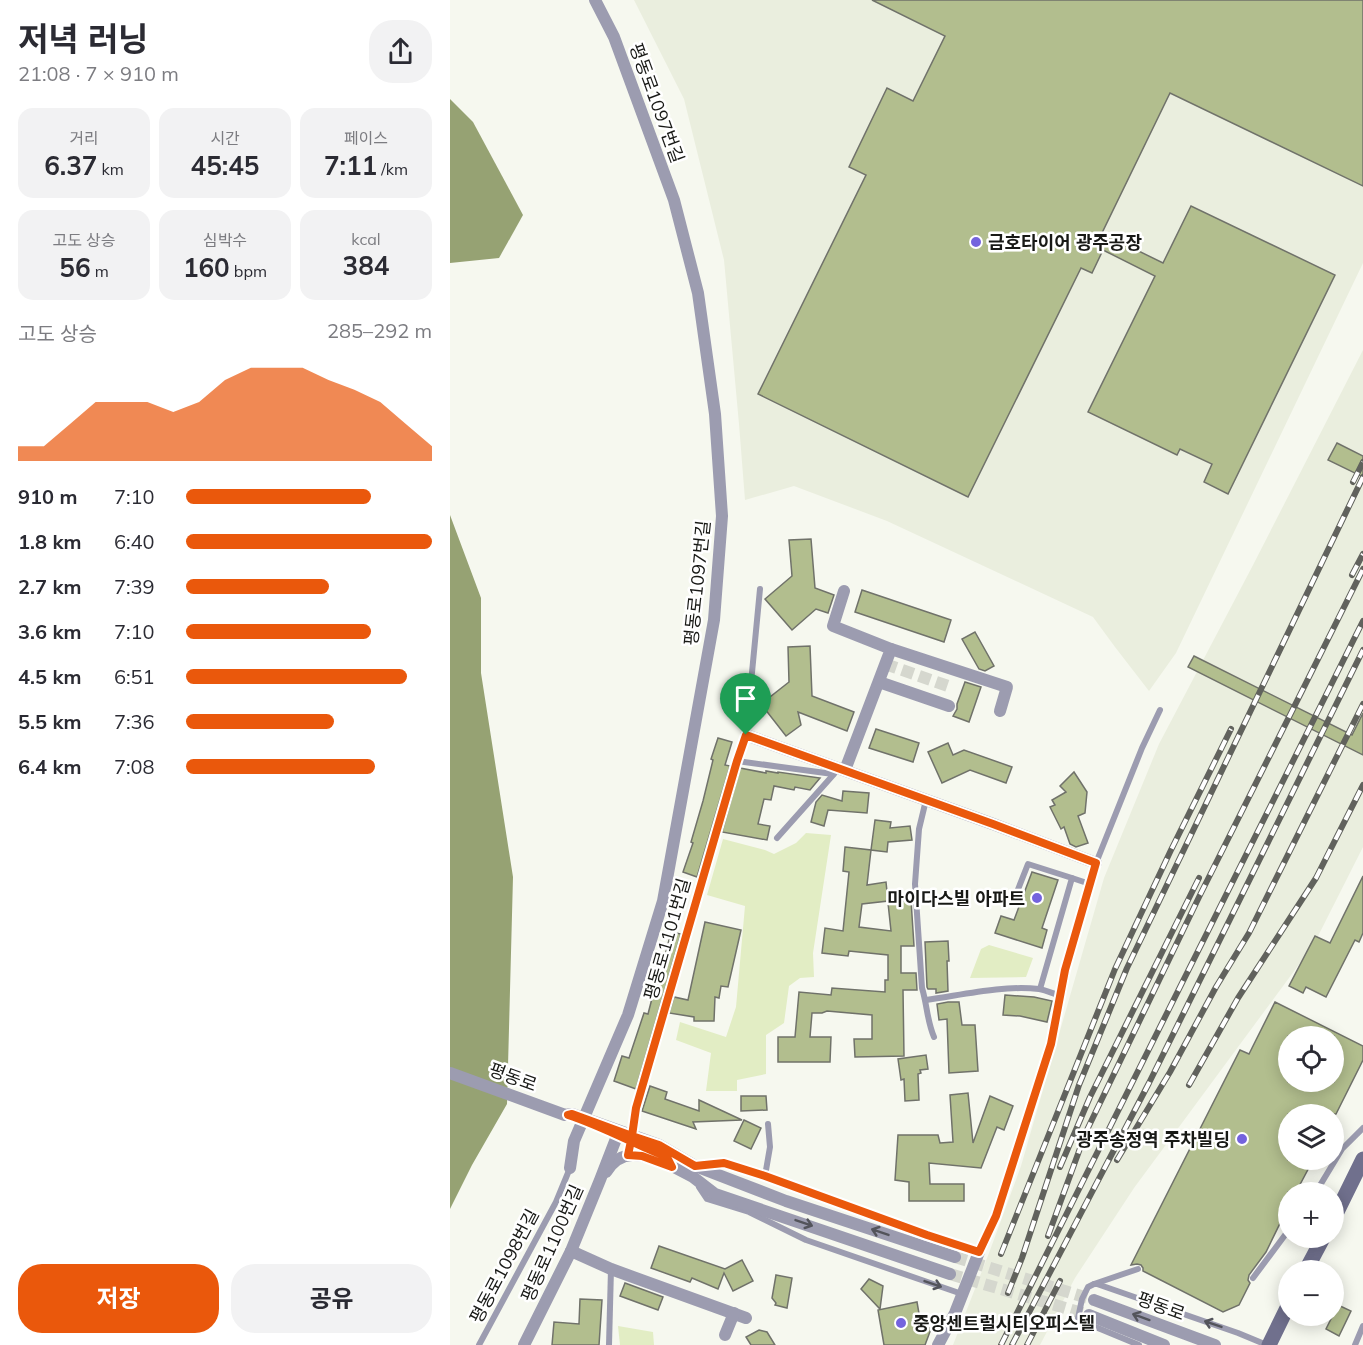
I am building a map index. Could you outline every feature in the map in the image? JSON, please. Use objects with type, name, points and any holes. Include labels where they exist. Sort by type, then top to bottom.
[{"type":"main road","points":[[1344,1198],[1363,1159]]},
{"type":"main road","points":[[1268,1345],[1278,1326]]},
{"type":"street","name":"평동로1097번길","points":[[570,1168],[574,1142],[628,1015],[663,901],[714,620],[722,516],[715,414],[698,293],[674,200],[614,37],[595,0]]},
{"type":"street","points":[[844,591],[833,626],[891,649],[1008,687],[1000,711]]},
{"type":"street","points":[[840,771],[891,649]]},
{"type":"street","points":[[879,682],[949,706]]},
{"type":"street","points":[[746,735],[1096,863]]},
{"type":"street","name":"평동로","points":[[450,1073],[566,1115],[572,1114],[631,1138],[667,1157],[672,1167],[786,1201],[955,1257]]},
{"type":"street","name":"평동로1100번길","points":[[524,1345],[571,1251],[618,1133]]},
{"type":"street","name":"평동로","points":[[631,1138],[659,1145],[694,1172],[715,1194],[950,1274]]},
{"type":"street","points":[[600,1180],[611,1163],[628,1155],[642,1156],[672,1167]]},
{"type":"street","points":[[571,1251],[611,1269],[747,1318]]},
{"type":"street","points":[[938,1345],[955,1313],[979,1252]]},
{"type":"street","name":"평동로","points":[[1094,1300],[1215,1345]]},
{"type":"street","points":[[725,1335],[734,1313]]},
{"type":"street","name":"평동로","points":[[1089,1315],[1164,1345]]},
{"type":"lane","name":"평동로1101번길","points":[[628,1155],[636,1108],[746,735],[760,589]]},
{"type":"lane","points":[[962,1294],[806,1240],[749,1212],[707,1200],[694,1172],[724,1163],[979,1252],[996,1216],[1051,1044],[1065,970],[1096,863],[1142,748],[1160,710]]},
{"type":"lane","points":[[737,761],[840,771]]},
{"type":"lane","points":[[777,838],[840,771]]},
{"type":"lane","points":[[926,800],[919,829],[915,884],[922,988],[929,1025],[934,1037]]},
{"type":"lane","points":[[1017,892],[1028,864],[1090,884]]},
{"type":"lane","points":[[1040,989],[1071,878]]},
{"type":"lane","points":[[926,1000],[1017,988],[1040,989],[1061,996]]},
{"type":"lane","points":[[765,1176],[770,1147],[768,1124]]},
{"type":"lane","points":[[1322,1182],[1342,1149],[1363,1128]]},
{"type":"lane","name":"평동로1098번길","points":[[479,1345],[556,1202],[570,1168]]},
{"type":"lane","points":[[1253,1278],[1278,1244]]},
{"type":"lane","points":[[609,1345],[611,1269]]},
{"type":"lane","points":[[1138,1269],[1086,1289],[1078,1316],[1081,1322],[1138,1345]]},
{"type":"lane","points":[[1094,1284],[1268,1345]]},
{"type":"lane","points":[[1355,1345],[1363,1326]]},
{"type":"shaded area","name":"금호타이어 광주공장","points":[[634,0],[1363,0],[1363,263],[1176,653],[1149,691],[1093,617],[887,521],[794,486],[745,500],[724,260],[684,99]]},
{"type":"shaded area","points":[[450,99],[473,122],[523,215],[499,258],[450,263]]},
{"type":"shaded area","points":[[1363,350],[1363,847],[1314,944],[1134,1188],[1075,1278],[1040,1345],[953,1345],[1021,1166],[1104,878],[1159,744]]},
{"type":"shaded area","points":[[450,515],[481,598],[481,673],[513,877],[507,1104],[450,1209]]},
{"type":"shaded area","points":[[806,833],[831,835],[813,953],[814,977],[800,978],[789,986],[784,1023],[766,1035],[766,1074],[737,1080],[737,1091],[706,1091],[711,1053],[676,1040],[680,1022],[726,1037],[736,1007],[745,906],[707,895],[723,839],[774,854],[796,843]]},
{"type":"shaded area","points":[[989,945],[1033,958],[1026,977],[970,978],[981,949]]},
{"type":"shaded area","points":[[618,1326],[653,1332],[654,1345],[620,1345]]},
{"type":"building","name":"금호타이어 광주공장","points":[[872,0],[1363,0],[1363,186],[1170,93],[1102,233],[1163,263],[1191,206],[1335,275],[1228,494],[1204,482],[1212,464],[1180,449],[1177,455],[1088,412],[1155,276],[1103,250],[1092,273],[1081,268],[968,497],[758,394],[866,175],[849,167],[887,88],[913,101],[945,36]]},
{"type":"building","points":[[1337,443],[1363,456],[1363,477],[1328,460]]},
{"type":"building","points":[[811,539],[815,588],[834,595],[828,613],[816,609],[792,630],[765,599],[792,576],[789,540]]},
{"type":"building","points":[[862,590],[951,620],[944,642],[855,612]]},
{"type":"building","points":[[975,632],[994,666],[985,671],[979,669],[962,639]]},
{"type":"building","points":[[810,646],[812,696],[854,712],[847,731],[798,712],[801,725],[786,736],[761,704],[789,682],[788,647]]},
{"type":"building","points":[[1194,656],[1352,735],[1363,713],[1363,755],[1188,667]]},
{"type":"building","points":[[965,682],[981,687],[969,722],[953,716]]},
{"type":"building","points":[[876,729],[919,743],[913,762],[869,748]]},
{"type":"building","points":[[718,738],[732,742],[725,765],[730,766],[697,877],[683,872],[693,843],[691,842]]},
{"type":"building","points":[[948,743],[953,755],[964,750],[1012,767],[1006,783],[970,770],[942,783],[928,752]]},
{"type":"building","points":[[740,768],[820,778],[810,790],[774,786],[771,800],[764,799],[758,824],[770,826],[767,840],[722,832]]},
{"type":"building","points":[[1074,772],[1087,792],[1085,813],[1078,816],[1088,843],[1076,847],[1070,844],[1064,827],[1061,829],[1050,807],[1055,805],[1052,800],[1066,792],[1060,786]]},
{"type":"building","points":[[843,791],[869,793],[867,813],[828,810],[824,826],[811,822],[816,802],[822,795],[842,801]]},
{"type":"building","points":[[875,820],[891,822],[890,828],[910,826],[912,840],[888,842],[887,852],[871,850]]},
{"type":"building","points":[[845,847],[871,850],[867,885],[886,882],[888,901],[862,904],[859,927],[891,931],[888,903],[911,900],[914,946],[901,946],[901,973],[916,973],[917,990],[903,990],[904,1056],[855,1057],[854,1039],[872,1039],[872,1015],[827,1011],[812,1013],[810,1037],[831,1037],[830,1062],[778,1062],[778,1037],[795,1037],[799,992],[831,995],[832,988],[885,992],[885,980],[888,980],[888,955],[849,951],[848,956],[822,953],[825,928],[843,931],[849,872],[843,871]]},
{"type":"building","name":"마이다스빌 아파트","points":[[1032,872],[1058,880],[1042,928],[1047,930],[1042,948],[995,933],[1001,916],[1014,920]]},
{"type":"building","points":[[1363,876],[1363,933],[1359,942],[1355,940],[1326,997],[1306,987],[1303,993],[1289,986],[1315,936],[1330,943]]},
{"type":"building","points":[[705,922],[741,930],[728,987],[721,986],[719,998],[715,997],[714,1021],[694,1021],[694,1017],[669,1013],[674,997],[688,1000]]},
{"type":"building","points":[[671,932],[681,934],[636,1089],[614,1081],[622,1056],[629,1058],[644,1013],[648,1014]]},
{"type":"building","points":[[948,941],[948,991],[936,993],[936,989],[927,987],[925,942]]},
{"type":"building","points":[[1005,995],[1052,1001],[1047,1022],[1003,1015]]},
{"type":"building","points":[[959,1002],[962,1025],[975,1025],[978,1071],[949,1073],[947,1019],[939,1020],[937,1004]]},
{"type":"building","name":"광주송정역 주차빌딩","points":[[1275,1002],[1323,1026],[1278,1026],[1278,1092],[1344,1092],[1344,1036],[1363,1046],[1363,1060],[1341,1104],[1278,1104],[1278,1170],[1308,1170],[1301,1182],[1278,1182],[1278,1227],[1266,1252],[1249,1275],[1250,1283],[1239,1305],[1223,1312],[1143,1271],[1141,1265],[1131,1265],[1240,1050],[1249,1054]]},
{"type":"building","points":[[926,1055],[928,1069],[920,1070],[921,1073],[918,1074],[919,1100],[905,1101],[904,1079],[901,1080],[898,1059]]},
{"type":"building","points":[[650,1086],[667,1092],[665,1099],[699,1111],[699,1100],[742,1120],[693,1122],[696,1129],[642,1111]]},
{"type":"building","points":[[968,1093],[973,1143],[990,1096],[1013,1106],[1004,1130],[997,1127],[981,1168],[929,1163],[930,1184],[964,1184],[964,1201],[909,1201],[909,1182],[895,1180],[898,1135],[938,1135],[940,1143],[953,1142],[950,1095]]},
{"type":"building","points":[[741,1096],[766,1096],[767,1110],[741,1111]]},
{"type":"building","points":[[744,1120],[761,1128],[751,1149],[734,1141]]},
{"type":"building","points":[[659,1246],[725,1269],[742,1260],[753,1281],[733,1291],[724,1273],[718,1289],[692,1278],[690,1282],[651,1268]]},
{"type":"building","points":[[776,1275],[792,1278],[787,1308],[775,1305],[772,1298]]},
{"type":"building","points":[[869,1279],[883,1286],[880,1309],[861,1289]]},
{"type":"building","points":[[625,1283],[663,1297],[658,1310],[620,1296]]},
{"type":"building","points":[[580,1299],[602,1300],[599,1345],[552,1345],[554,1322],[579,1324]]},
{"type":"building","name":"중앙센트럴시티오피스텔","points":[[917,1302],[921,1325],[931,1329],[925,1345],[884,1345],[878,1310]]},
{"type":"building","points":[[1344,1308],[1351,1311],[1344,1326]]},
{"type":"building","points":[[1328,1326],[1344,1326],[1339,1336],[1326,1329]]},
{"type":"building","points":[[759,1330],[767,1332],[775,1345],[751,1345],[746,1337]]},
{"type":"tunnel","points":[[885,664],[948,686]]},
{"type":"tunnel","points":[[955,1257],[1094,1300]]},
{"type":"tunnel","points":[[950,1274],[1089,1315]]},
{"type":"railway","points":[[1353,482],[1363,462]]},
{"type":"railway","points":[[1008,1293],[1022,1258],[1079,1085],[1127,968],[1363,477]]},
{"type":"railway","points":[[1352,575],[1363,554]]},
{"type":"railway","points":[[1048,1236],[1086,1132],[1200,895],[1363,569]]},
{"type":"railway","points":[[1001,1345],[1363,621]]},
{"type":"railway","points":[[1012,1345],[1149,1083],[1363,650]]},
{"type":"railway","points":[[1117,1160],[1249,933],[1363,704]]},
{"type":"railway","points":[[1001,1254],[1115,969],[1231,729]]},
{"type":"railway","points":[[1189,1085],[1238,998],[1316,878],[1363,785]]},
{"type":"railway","points":[[1060,1167],[1090,1097],[1199,878]]},
{"type":"railway","points":[[1027,1345],[1060,1281]]},
{"type":"place","name":"금호타이어 광주공장","points":[[976,242]]},
{"type":"place","name":"마이다스빌 아파트","points":[[1037,898]]},
{"type":"place","name":"광주송정역 주차빌딩","points":[[1242,1139]]},
{"type":"place","name":"중앙센트럴시티오피스텔","points":[[901,1323]]},
{"type":"route","points":[[746,735],[636,1108],[632,1136],[572,1114],[568,1115],[583,1120],[630,1141],[656,1153],[667,1157],[672,1167],[654,1159],[628,1155],[630,1141],[632,1136],[659,1145],[695,1166],[724,1163],[979,1252],[996,1216],[1051,1044],[1065,970],[1096,863],[746,735]]}]
